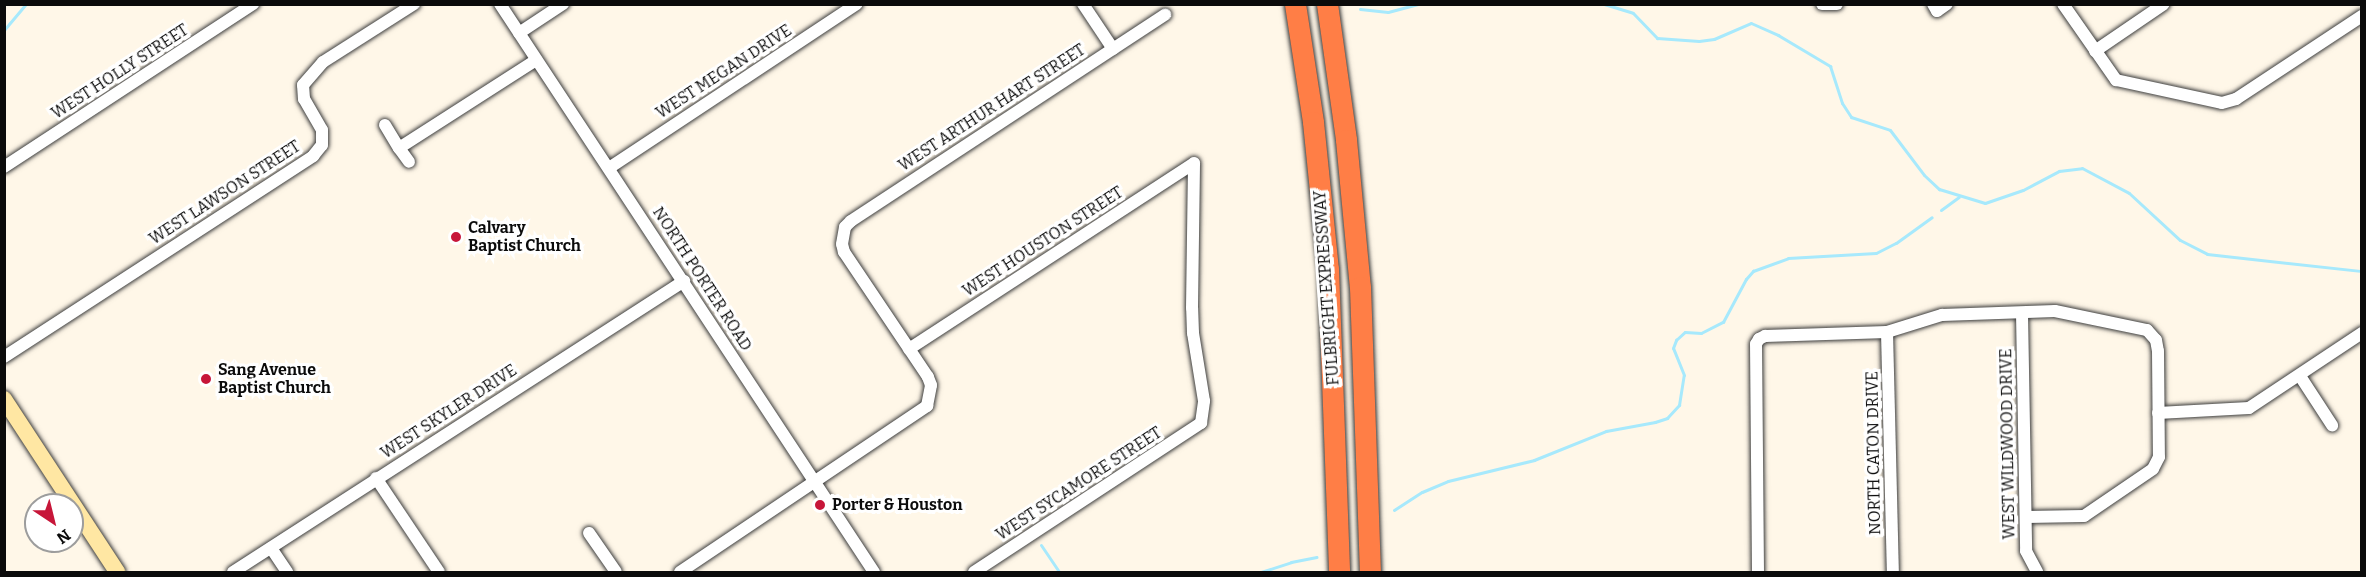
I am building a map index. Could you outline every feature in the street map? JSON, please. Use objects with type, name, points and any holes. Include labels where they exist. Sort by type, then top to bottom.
[{"type":"highway","name":"FULBRIGHT EXPRESSWAY","points":[[1295,4],[1313,122],[1328,269],[1339,573]]},
{"type":"highway","name":"FULBRIGHT EXPRESSWAY","points":[[1327,4],[1346,140],[1360,287],[1370,573]]},
{"type":"street","name":"WEST HOLLY STREET","points":[[4,167],[253,4]]},
{"type":"street","name":"WEST LAWSON STREET","points":[[4,357],[312,156],[322,145],[322,130],[304,99],[303,85],[323,62],[414,4]]},
{"type":"street","name":"NORTH PORTER ROAD","points":[[500,4],[874,573]]},
{"type":"street","points":[[519,33],[563,4]]},
{"type":"street","name":"WEST MEGAN DRIVE","points":[[609,168],[857,4]]},
{"type":"street","points":[[1083,4],[1113,49]]},
{"type":"street","points":[[1933,4],[1937,11],[1947,4]]},
{"type":"street","points":[[2063,4],[2109,72],[2122,83],[2229,102],[2361,16]]},
{"type":"street","points":[[2095,51],[2164,4]]},
{"type":"street","name":"WEST ARTHUR HART STREET","points":[[909,349],[844,252],[842,235],[851,221],[1165,15]]},
{"type":"street","points":[[399,148],[537,60]]},
{"type":"street","points":[[385,125],[409,162]]},
{"type":"street","name":"WEST HOUSTON STREET","points":[[909,349],[1194,163],[1192,308],[1193,333],[1205,411],[1201,423]]},
{"type":"street","name":"WEST SKYLER DRIVE","points":[[232,573],[684,281]]},
{"type":"street","points":[[1758,573],[1756,344],[1765,336],[1887,332],[1942,315],[2055,311],[2142,327],[2152,334],[2158,351],[2159,457],[2148,474],[2084,516],[2026,517]]},
{"type":"street","name":"WEST WILDWOOD DRIVE","points":[[2022,312],[2026,551],[2037,573]]},
{"type":"street","name":"NORTH CATON DRIVE","points":[[1887,332],[1893,573]]},
{"type":"street","points":[[2158,413],[2249,408],[2361,333]]},
{"type":"street","points":[[680,573],[920,413],[927,406],[931,396],[928,377],[909,349]]},
{"type":"street","points":[[2300,376],[2332,425]]},
{"type":"street","points":[[4,399],[117,573]]},
{"type":"street","name":"WEST SYCAMORE STREET","points":[[974,573],[1201,423]]},
{"type":"street","points":[[376,478],[439,573]]},
{"type":"street","points":[[589,533],[616,573]]},
{"type":"street","points":[[271,548],[287,573]]},
{"type":"waterway","points":[[4,30],[26,4]]},
{"type":"waterway","points":[[1360,9],[1388,12],[1418,4]]},
{"type":"waterway","points":[[1426,4],[1438,4]]},
{"type":"waterway","points":[[1604,4],[1633,13],[1657,38],[1699,41],[1714,39],[1751,23],[1778,35],[1830,66],[1842,103],[1851,117],[1890,130],[1924,175],[1939,189],[1985,203],[2023,190],[2059,171],[2082,168],[2129,193],[2180,240],[2207,254],[2362,271]]},
{"type":"waterway","points":[[1941,210],[1959,197]]},
{"type":"waterway","points":[[1394,510],[1422,492],[1448,481],[1534,460],[1606,431],[1667,418],[1679,405],[1684,375],[1673,348],[1676,340],[1685,332],[1701,333],[1723,322],[1746,279],[1753,271],[1788,258],[1876,253],[1896,243],[1932,217]]},
{"type":"waterway","points":[[1041,545],[1059,572]]},
{"type":"waterway","points":[[1261,572],[1291,562],[1317,557]]},
{"type":"place","name":"Calvary Baptist Church","points":[[456,237]]},
{"type":"place","name":"Sang Avenue Baptist Church","points":[[206,379]]},
{"type":"place","name":"Porter & Houston","points":[[820,505]]}]
